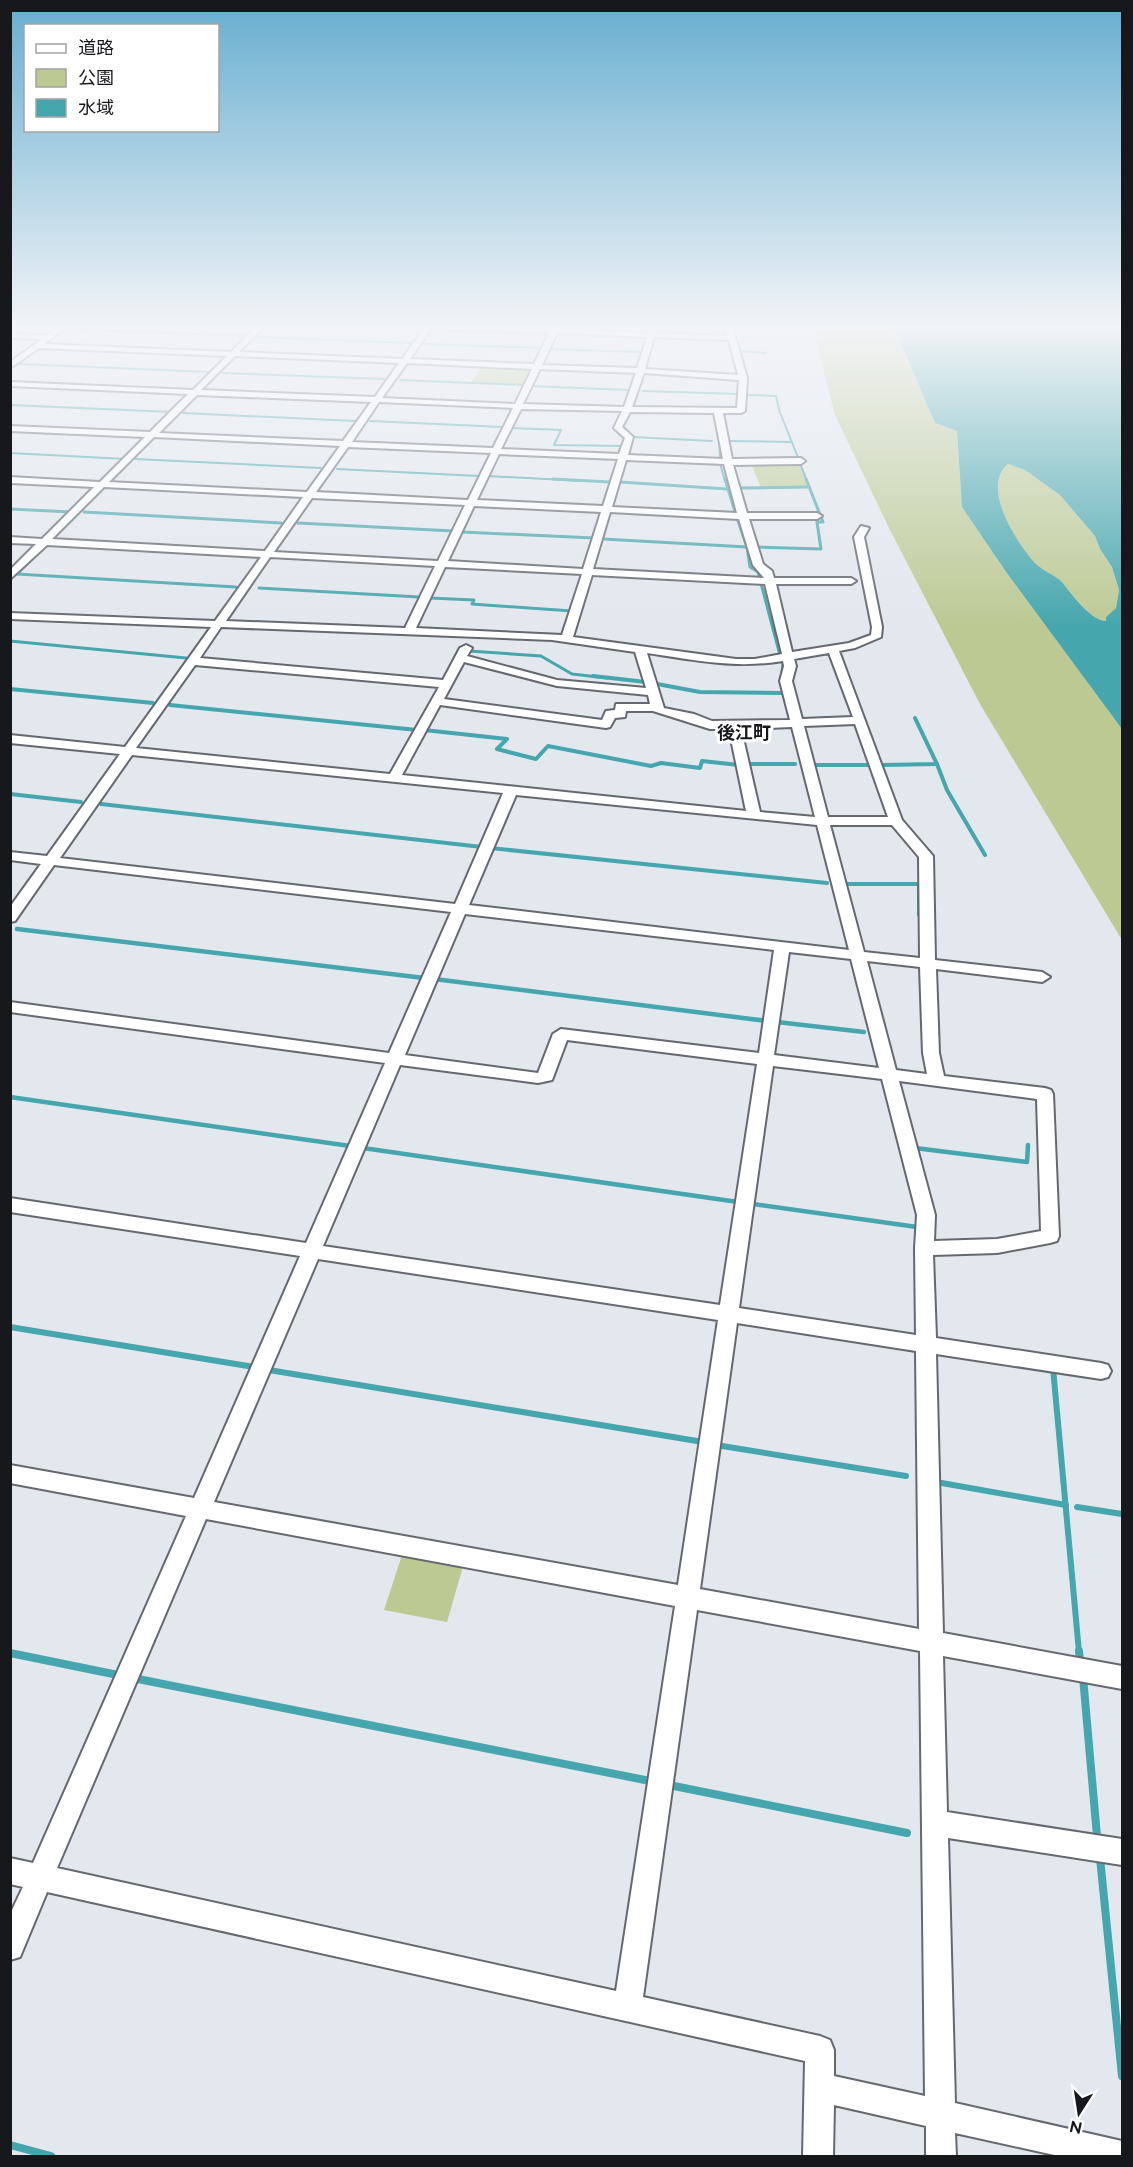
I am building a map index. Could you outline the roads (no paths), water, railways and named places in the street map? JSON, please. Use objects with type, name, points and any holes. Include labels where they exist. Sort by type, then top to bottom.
[{"type":"street","points":[[10,576],[161,426]]},
{"type":"street","points":[[10,918],[359,426]]},
{"type":"street","points":[[409,632],[508,426]]},
{"type":"street","points":[[567,638],[629,437],[618,428],[619,426]]},
{"type":"street","points":[[721,426],[728,462],[758,565],[768,573],[764,581],[790,666],[786,681],[825,822],[926,1215],[920,1344],[925,1641],[936,1823],[932,2112],[941,2157]]},
{"type":"street","points":[[10,428],[728,462],[801,461]]},
{"type":"street","points":[[10,480],[606,510],[744,516],[817,516]]},
{"type":"street","points":[[10,616],[567,638],[736,662],[755,662],[832,650],[872,640],[878,634],[859,537],[864,528]]},
{"type":"street","points":[[10,540],[764,581],[851,581]]},
{"type":"street","points":[[394,779],[473,634]]},
{"type":"street","points":[[640,648],[658,708]]},
{"type":"street","points":[[832,650],[837,656],[896,821],[926,856],[931,1043],[937,1081]]},
{"type":"street","points":[[461,658],[558,683],[652,692]]},
{"type":"street","points":[[193,661],[446,684]]},
{"type":"street","points":[[436,701],[606,724],[609,714],[621,714],[620,689]]},
{"type":"street","points":[[620,707],[658,708],[710,725],[798,724],[860,720]]},
{"type":"street","points":[[735,726],[754,816]]},
{"type":"street","points":[[10,739],[754,816],[825,822],[896,821]]},
{"type":"street","points":[[10,1947],[511,791]]},
{"type":"street","points":[[10,856],[1042,977]]},
{"type":"street","points":[[628,2007],[782,946]]},
{"type":"street","points":[[10,1007],[538,1078],[546,1076],[561,1034],[1045,1094],[1050,1236],[997,1246],[924,1248]]},
{"type":"street","points":[[10,1205],[1101,1371]]},
{"type":"street","points":[[10,1474],[1122,1677]]},
{"type":"street","points":[[936,1823],[1122,1852]]},
{"type":"street","points":[[10,1871],[820,2050],[818,2157]]},
{"type":"street","points":[[820,2087],[1122,2156]]},
{"type":"water","points":[[944,426],[1122,426],[1122,729],[1007,573],[962,507],[957,431]],"holes":[[[1008,464],[1025,470],[1060,495],[1095,536],[1100,549],[1112,567],[1119,590],[1116,608],[1106,617],[1106,621],[1088,612],[1062,582],[1035,563],[1019,542],[1004,515],[999,500],[1000,474]]]},
{"type":"waterway","points":[[484,426],[503,427]]},
{"type":"waterway","points":[[785,426],[792,442]]},
{"type":"waterway","points":[[511,428],[561,430],[554,445],[622,446]]},
{"type":"waterway","points":[[719,436],[720,460]]},
{"type":"waterway","points":[[631,441],[633,437],[712,441]]},
{"type":"waterway","points":[[728,441],[792,442]]},
{"type":"waterway","points":[[792,442],[799,460]]},
{"type":"waterway","points":[[10,453],[126,459]]},
{"type":"waterway","points":[[135,459],[321,468]]},
{"type":"waterway","points":[[720,463],[725,481]]},
{"type":"waterway","points":[[800,463],[807,481]]},
{"type":"waterway","points":[[337,469],[479,476]]},
{"type":"waterway","points":[[488,476],[584,481]]},
{"type":"waterway","points":[[553,479],[610,482]]},
{"type":"waterway","points":[[725,479],[736,515]]},
{"type":"waterway","points":[[755,547],[821,549],[817,522],[823,522],[806,479]]},
{"type":"waterway","points":[[620,482],[727,489]]},
{"type":"waterway","points":[[738,488],[809,487]]},
{"type":"waterway","points":[[10,509],[71,512]]},
{"type":"waterway","points":[[84,512],[281,523]]},
{"type":"waterway","points":[[737,518],[747,547]]},
{"type":"waterway","points":[[298,523],[453,531]]},
{"type":"waterway","points":[[462,532],[594,538]]},
{"type":"waterway","points":[[603,539],[747,547]]},
{"type":"waterway","points":[[747,547],[750,567],[758,572],[780,655]]},
{"type":"waterway","points":[[36,555],[17,574],[236,587]]},
{"type":"waterway","points":[[259,588],[419,597]]},
{"type":"waterway","points":[[430,598],[474,600],[472,604],[572,611]]},
{"type":"waterway","points":[[10,641],[186,658]]},
{"type":"waterway","points":[[467,655],[469,651],[541,656],[572,674],[607,678]]},
{"type":"waterway","points":[[782,673],[783,664]]},
{"type":"waterway","points":[[593,676],[646,682]]},
{"type":"waterway","points":[[657,684],[700,692],[781,693]]},
{"type":"waterway","points":[[10,689],[153,703]]},
{"type":"waterway","points":[[170,705],[417,730]]},
{"type":"waterway","points":[[915,718],[937,764]]},
{"type":"waterway","points":[[424,730],[507,739],[497,749],[536,759],[548,746],[651,766],[661,763],[700,768],[702,761],[739,765]]},
{"type":"waterway","points":[[746,764],[795,764]]},
{"type":"waterway","points":[[883,765],[937,764]]},
{"type":"waterway","points":[[937,764],[947,790],[985,855]]},
{"type":"waterway","points":[[814,765],[867,765]]},
{"type":"waterway","points":[[10,794],[81,802]]},
{"type":"waterway","points":[[101,804],[482,847]]},
{"type":"waterway","points":[[490,848],[827,883]]},
{"type":"waterway","points":[[847,884],[919,884],[919,915]]},
{"type":"waterway","points":[[17,929],[424,978]]},
{"type":"waterway","points":[[434,979],[767,1021]]},
{"type":"waterway","points":[[777,1022],[864,1032]]},
{"type":"waterway","points":[[10,1097],[350,1146]]},
{"type":"waterway","points":[[915,1148],[1027,1162],[1028,1145]]},
{"type":"waterway","points":[[363,1148],[738,1202]]},
{"type":"waterway","points":[[753,1204],[917,1227]]},
{"type":"waterway","points":[[10,1327],[254,1367]]},
{"type":"waterway","points":[[1053,1368],[1066,1505]]},
{"type":"waterway","points":[[269,1370],[703,1442]]},
{"type":"waterway","points":[[716,1445],[906,1476]]},
{"type":"waterway","points":[[936,1482],[1066,1505]]},
{"type":"waterway","points":[[1066,1505],[1079,1652]]},
{"type":"waterway","points":[[1077,1507],[1122,1514]]},
{"type":"waterway","points":[[1079,1651],[1080,1663]]},
{"type":"waterway","points":[[10,1653],[118,1675]]},
{"type":"waterway","points":[[1083,1677],[1097,1836]]},
{"type":"waterway","points":[[133,1678],[650,1781]]},
{"type":"waterway","points":[[669,1785],[907,1833]]},
{"type":"waterway","points":[[1100,1858],[1122,2076]]},
{"type":"waterway","points":[[10,2145],[51,2156]]},
{"type":"district","name":"後江町","points":[[744,733]]}]
